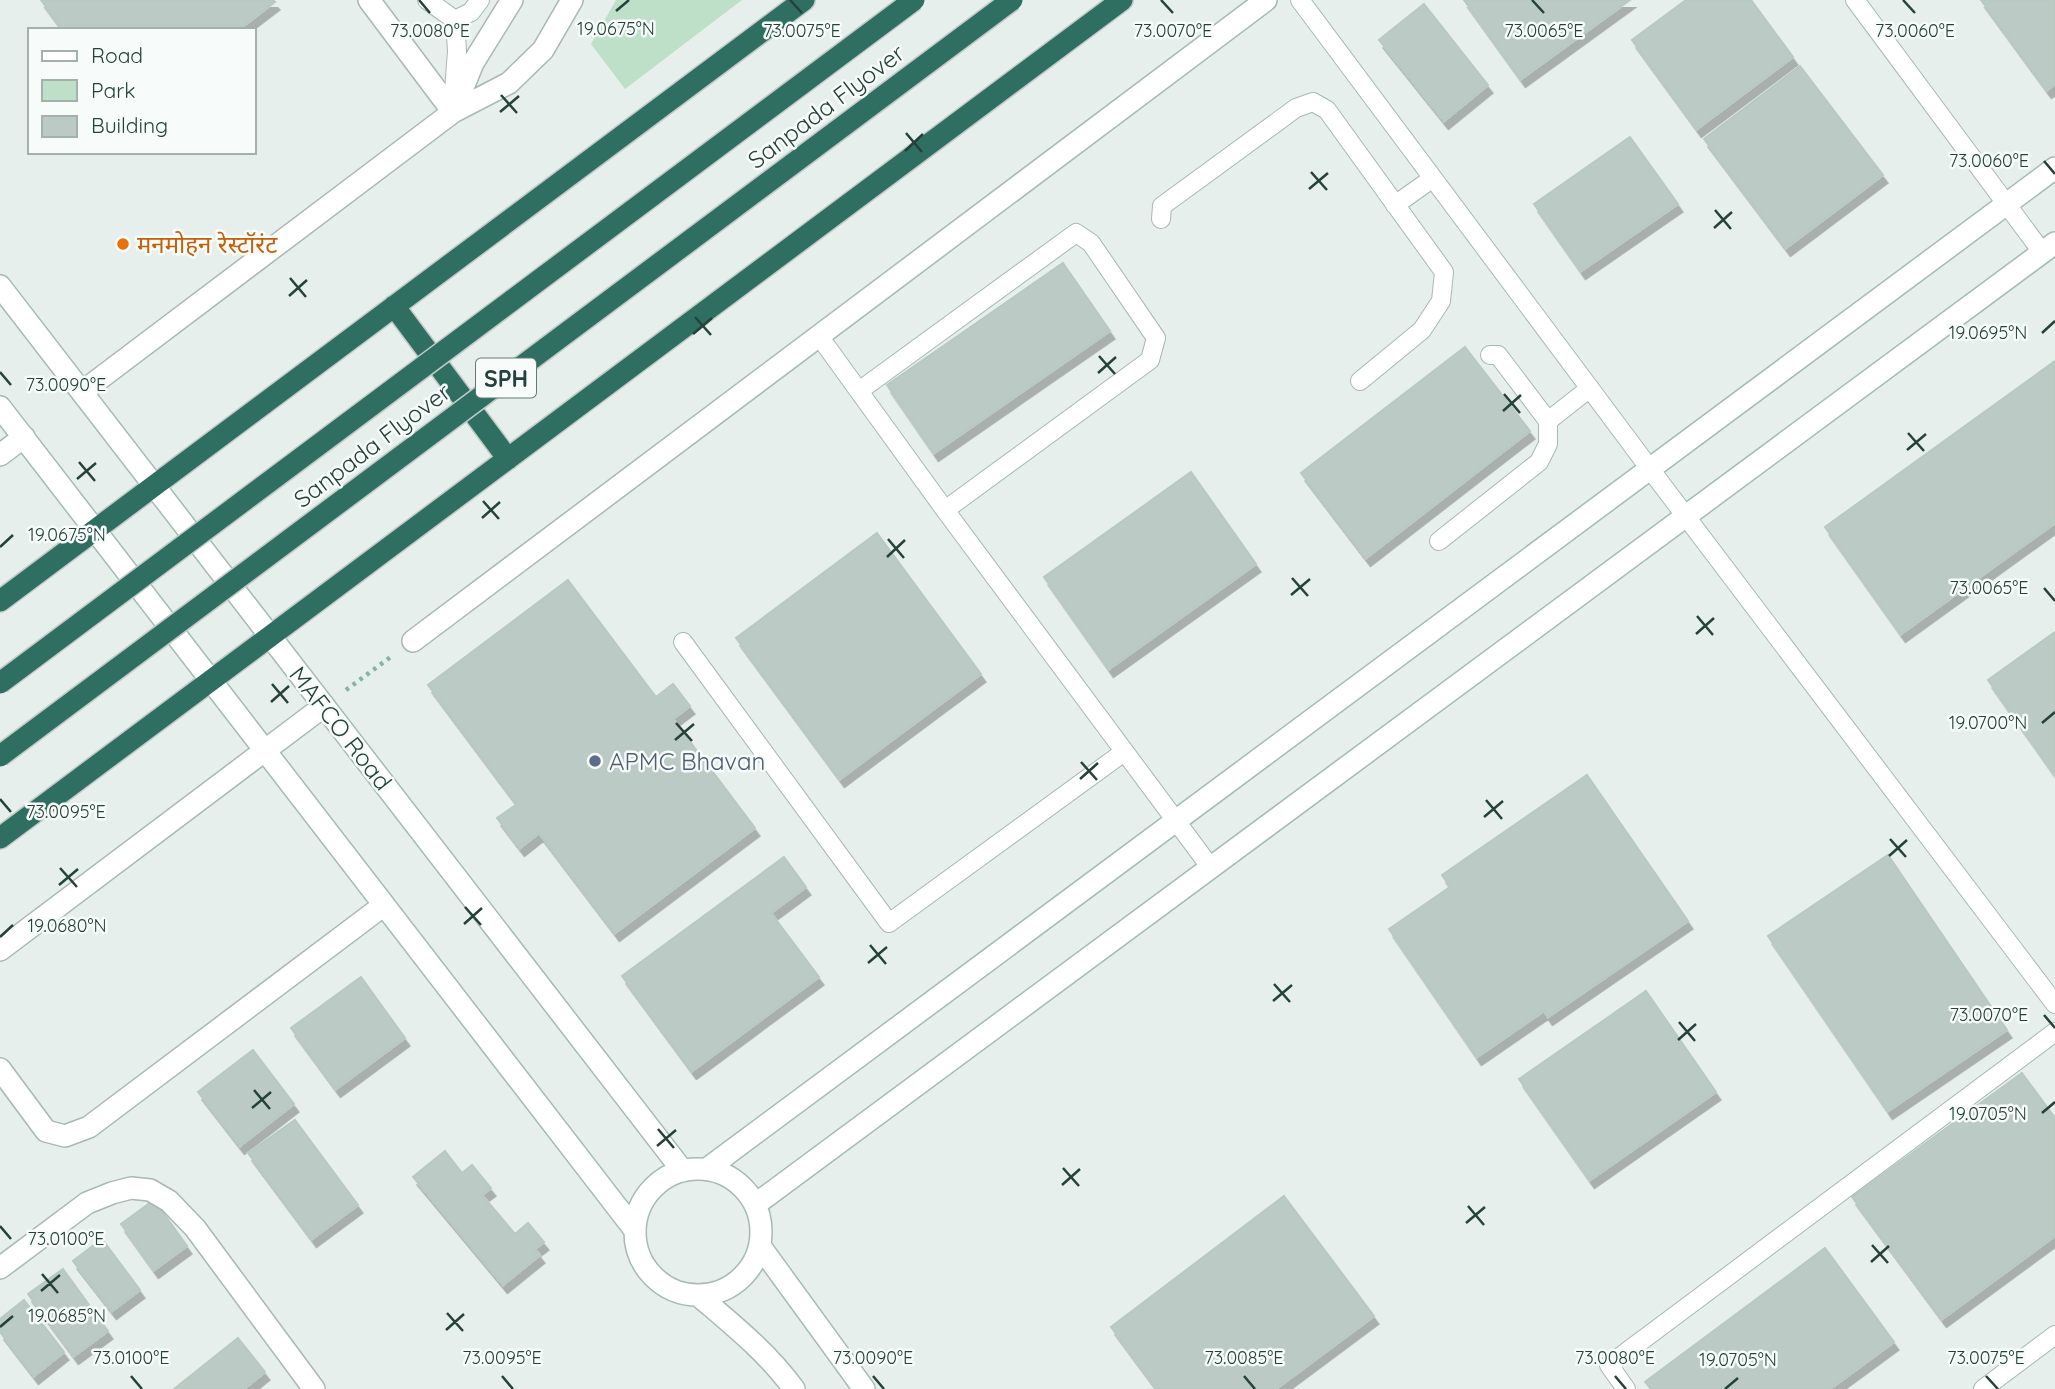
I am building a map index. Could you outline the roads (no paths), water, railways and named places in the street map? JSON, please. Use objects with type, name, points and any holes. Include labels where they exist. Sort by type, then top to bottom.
[{"type":"highway","points":[[0,601],[804,0]]},
{"type":"highway","name":"Sanpada Flyover","points":[[0,683],[914,0]]},
{"type":"highway","name":"Sanpada Flyover","points":[[0,756],[1012,0]]},
{"type":"highway","points":[[0,838],[1122,0]]},
{"type":"highway","points":[[394,306],[508,458]]},
{"type":"street","points":[[369,0],[453,112]]},
{"type":"street","points":[[453,112],[473,63],[512,0]]},
{"type":"street","points":[[82,392],[453,112],[509,83],[543,50],[572,0]]},
{"type":"street","points":[[413,641],[1266,0]]},
{"type":"street","points":[[707,1169],[2055,168]]},
{"type":"street","points":[[756,1204],[2049,247]]},
{"type":"street","name":"MAFCO Road","points":[[0,286],[682,1170]]},
{"type":"street","points":[[0,407],[634,1229]]},
{"type":"street","points":[[0,455],[23,437]]},
{"type":"street","points":[[0,950],[324,706]]},
{"type":"street","points":[[0,1069],[46,1131],[65,1136],[89,1127],[384,905]]},
{"type":"street","points":[[707,1169],[727,1175],[744,1187],[756,1204],[762,1225],[760,1246],[752,1265],[738,1281],[720,1291],[699,1296],[679,1293],[660,1283],[645,1269],[636,1250],[634,1229],[638,1209],[648,1192],[663,1178],[682,1170],[707,1169]]},
{"type":"street","points":[[0,1268],[87,1203],[131,1188],[150,1190],[169,1201],[195,1228],[314,1389]]},
{"type":"street","points":[[760,1246],[864,1389]]},
{"type":"street","points":[[699,1296],[752,1340],[794,1389]]},
{"type":"lane","points":[[427,0],[455,20]]},
{"type":"lane","points":[[455,20],[471,12],[480,0]]},
{"type":"lane","points":[[1300,0],[1650,469],[2055,1004]]},
{"type":"lane","points":[[1855,0],[2006,205],[2049,247]]},
{"type":"lane","points":[[453,112],[457,51],[455,20]]},
{"type":"lane","points":[[1161,219],[1162,206],[1296,108],[1313,102],[1327,110],[1444,272],[1441,301],[1422,330],[1360,381]]},
{"type":"lane","points":[[1395,205],[1433,178]]},
{"type":"lane","points":[[859,391],[1076,233],[1091,243],[1156,338],[1150,360],[945,510]]},
{"type":"lane","points":[[819,336],[1211,868]]},
{"type":"lane","points":[[1439,541],[1539,462],[1548,444],[1548,421],[1498,355],[1490,355]]},
{"type":"lane","points":[[1548,421],[1590,388]]},
{"type":"lane","points":[[683,642],[889,923],[1124,752]]},
{"type":"lane","points":[[1626,1389],[1609,1365],[2055,1032]]},
{"type":"lane","points":[[1983,1389],[2055,1335]]},
{"type":"place","name":"मनमोहन रेस्टॉरंट","points":[[123,244]]},
{"type":"place","name":"APMC Bhavan","points":[[595,761]]}]
